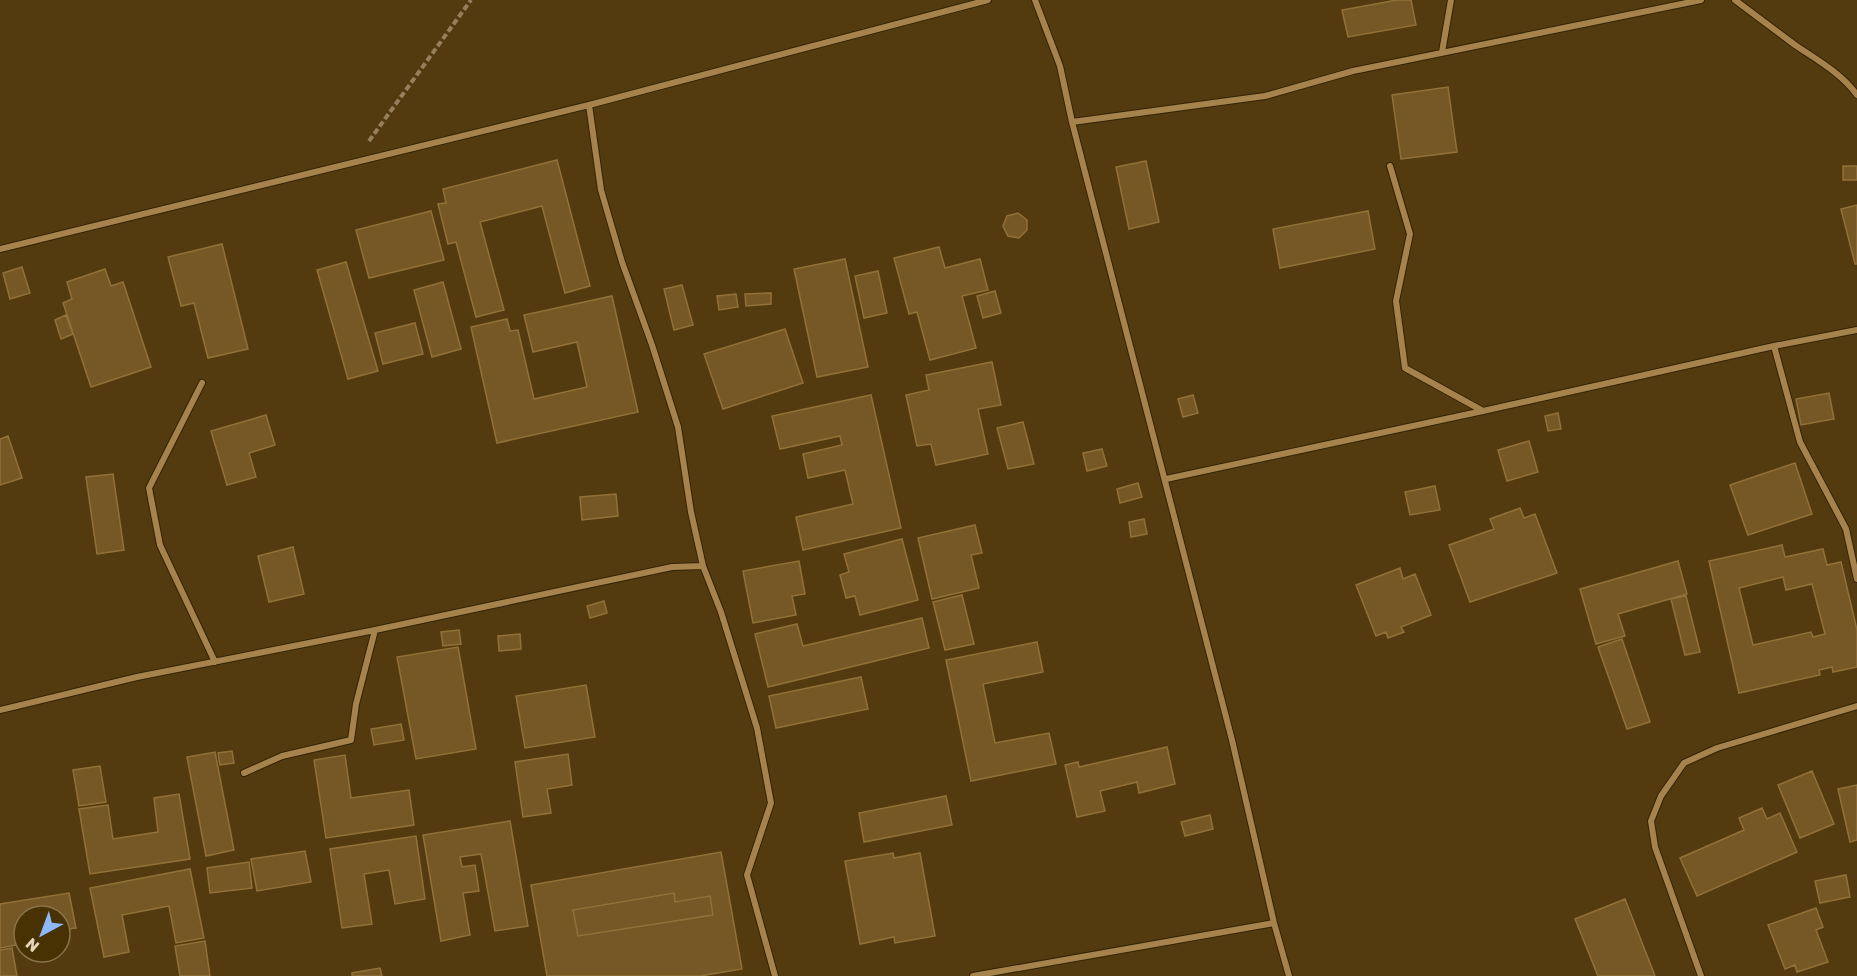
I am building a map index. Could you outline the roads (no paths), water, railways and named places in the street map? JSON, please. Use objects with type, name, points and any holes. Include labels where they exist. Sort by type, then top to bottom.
[{"type":"street","points":[[0,249],[589,105],[988,0]]},
{"type":"street","points":[[1035,0],[1060,66],[1072,122],[1232,740],[1274,923],[1289,976]]},
{"type":"street","points":[[1442,52],[1451,0]]},
{"type":"street","points":[[1072,122],[1265,96],[1353,71],[1701,0]]},
{"type":"street","points":[[1735,0],[1832,69],[1852,87],[1857,95]]},
{"type":"street","points":[[589,105],[601,190],[622,262],[678,427],[691,512],[703,566],[721,612],[757,728],[771,803],[747,875],[776,976]]},
{"type":"street","points":[[1390,166],[1410,234],[1396,301],[1405,368],[1482,411]]},
{"type":"street","points":[[1166,478],[1857,330]]},
{"type":"street","points":[[1774,346],[1800,442],[1846,529],[1857,579]]},
{"type":"street","points":[[202,383],[149,488],[160,545],[215,662]]},
{"type":"street","points":[[0,710],[137,677],[375,630],[672,567],[703,566]]},
{"type":"street","points":[[244,773],[282,756],[351,740],[356,704],[375,630]]},
{"type":"street","points":[[1701,976],[1655,847],[1651,821],[1660,796],[1684,763],[1692,759],[1717,748],[1857,706]]},
{"type":"street","points":[[973,976],[1274,923]]}]
